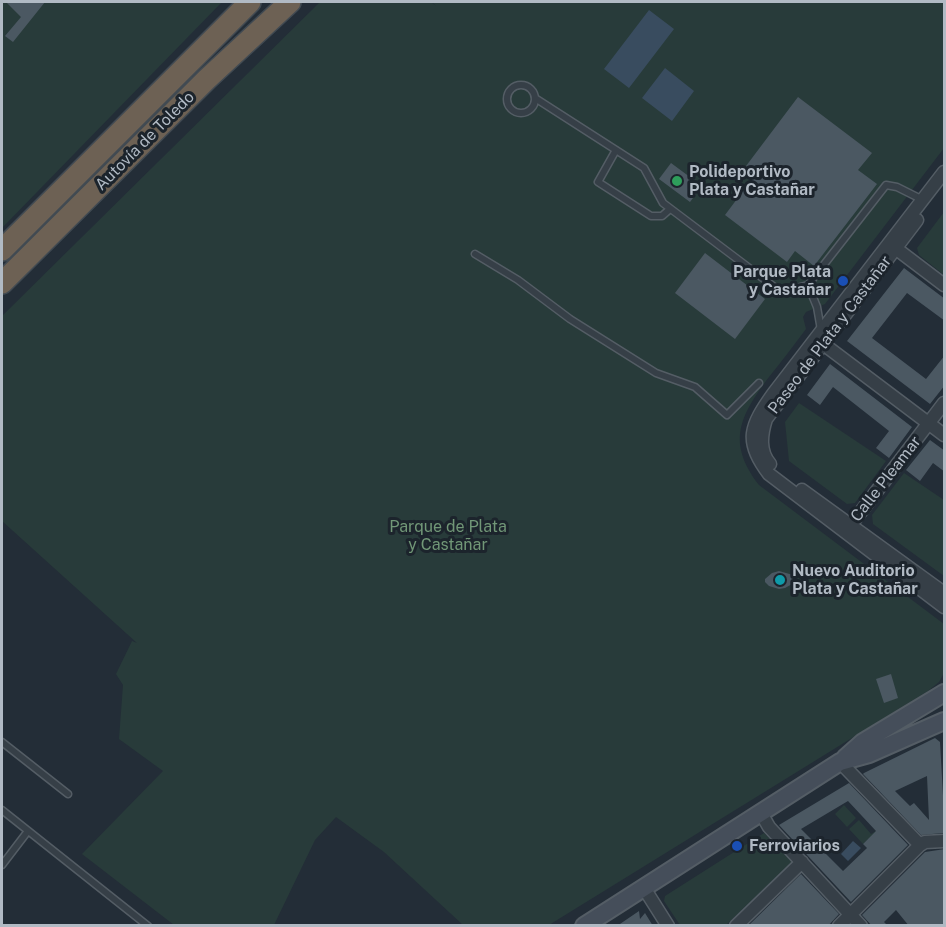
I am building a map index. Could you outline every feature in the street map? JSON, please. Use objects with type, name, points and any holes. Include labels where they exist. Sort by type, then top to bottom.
[{"type":"highway","name":"Autovía de Toledo","points":[[2,250],[250,2]]},
{"type":"highway","name":"Autovía de Toledo","points":[[2,283],[207,79],[290,2]]},
{"type":"main road","points":[[584,926],[840,762],[863,742],[945,693]]},
{"type":"main road","points":[[840,762],[869,754],[945,721]]},
{"type":"street","name":"Paseo de Plata y Castañar","points":[[893,246],[923,200],[945,172]]},
{"type":"street","name":"Paseo de Plata y Castañar","points":[[945,184],[759,414],[752,438],[759,461],[769,474],[945,607]]},
{"type":"street","points":[[893,246],[945,285]]},
{"type":"street","name":"Paseo de Plata y Castañar","points":[[820,337],[766,419],[763,430],[763,450],[766,460],[774,469],[850,526],[945,593]]},
{"type":"street","points":[[820,337],[945,435]]},
{"type":"street","name":"Calle Pleamar","points":[[850,526],[945,403]]},
{"type":"street","points":[[840,762],[920,845]]},
{"type":"street","points":[[761,813],[769,827],[861,926]]},
{"type":"street","points":[[839,926],[920,845],[925,842],[945,841]]},
{"type":"street","points":[[736,926],[802,862]]},
{"type":"street","points":[[644,888],[668,926]]},
{"type":"lane","points":[[535,98],[532,108],[521,114],[510,109],[507,102],[509,90],[520,85],[531,89],[535,98],[644,168],[663,203],[781,292],[808,285],[886,185],[897,187],[923,200]]},
{"type":"lane","points":[[616,150],[598,182],[651,216],[662,216],[670,209]]},
{"type":"lane","points":[[475,254],[518,280],[570,320],[656,373],[695,387],[727,415],[759,383]]},
{"type":"lane","points":[[808,285],[817,307],[820,337]]},
{"type":"lane","points":[[2,742],[68,794]]},
{"type":"lane","points":[[2,810],[148,926]]},
{"type":"lane","points":[[2,865],[28,831]]},
{"type":"green space","points":[[2,2],[222,2],[2,228]]},
{"type":"green space","name":"Parque de Plata y Castañar","points":[[320,2],[431,2],[436,6],[432,2],[942,2],[944,5],[944,148],[825,304],[806,312],[803,317],[806,329],[759,391],[744,417],[740,442],[749,470],[759,485],[944,624],[944,673],[939,682],[928,691],[549,925],[463,925],[384,852],[336,817],[315,840],[274,925],[174,925],[82,854],[163,771],[119,739],[123,685],[116,674],[132,641],[137,643],[2,521],[2,316]]},
{"type":"green space","points":[[944,212],[944,275],[919,255],[917,248]]},
{"type":"green space","points":[[799,403],[886,461],[855,503],[847,504],[789,461],[785,422]]},
{"type":"green space","points":[[904,473],[944,500],[944,576],[873,524],[872,515]]},
{"type":"green space","points":[[844,805],[856,818],[847,827],[835,814]]},
{"type":"green space","points":[[859,820],[871,834],[876,831],[880,835],[873,843],[868,839],[863,844],[849,829]]},
{"type":"green space","points":[[764,833],[792,862],[726,925],[680,925],[664,901],[665,896]]},
{"type":"water","points":[[649,10],[674,29],[629,88],[604,69]]},
{"type":"water","points":[[665,68],[694,91],[672,121],[642,98]]},
{"type":"water","points":[[853,841],[861,848],[848,861],[841,854]]},
{"type":"building","points":[[6,2],[45,2],[13,42],[5,36],[21,17]]},
{"type":"building","points":[[798,97],[872,153],[858,170],[877,184],[814,266],[795,251],[787,262],[725,215],[752,179],[743,170]]},
{"type":"building","points":[[671,163],[702,186],[690,202],[659,179]]},
{"type":"building","points":[[705,253],[765,299],[735,339],[675,293]]},
{"type":"building","points":[[904,268],[945,299],[945,321],[907,293],[872,338],[926,379],[945,355],[945,385],[930,404],[847,341]]},
{"type":"building","points":[[830,364],[912,427],[889,458],[876,448],[889,431],[833,387],[820,405],[807,395]]},
{"type":"building","points":[[930,440],[945,451],[945,472],[933,463],[920,481],[906,470]]},
{"type":"building","name":"Nuevo Auditorio Plata y Castañar","points":[[779,571],[793,575],[794,583],[779,589],[769,586],[765,579]]},
{"type":"building","points":[[891,674],[898,698],[884,703],[876,679]]},
{"type":"building","points":[[935,738],[940,742],[945,831],[921,835],[863,774]],"holes":[[[927,776],[929,820],[914,803],[910,806],[895,791]]]},
{"type":"building","points":[[849,783],[908,845],[851,902],[779,825]],"holes":[[[848,801],[876,831],[863,844],[867,848],[843,871],[801,829]]]},
{"type":"building","points":[[945,849],[945,926],[909,926],[896,910],[884,922],[888,926],[872,926],[862,915],[925,852]]},
{"type":"building","points":[[801,874],[839,914],[828,926],[748,926]]},
{"type":"building","points":[[639,911],[640,919],[645,913],[653,926],[617,926]]},
{"type":"place","name":"Polideportivo Plata y Castañar","points":[[677,181]]},
{"type":"place","name":"Parque Plata y Castañar","points":[[843,281]]},
{"type":"place","name":"Nuevo Auditorio Plata y Castañar","points":[[780,580]]},
{"type":"place","name":"Ferroviarios","points":[[737,846]]}]
